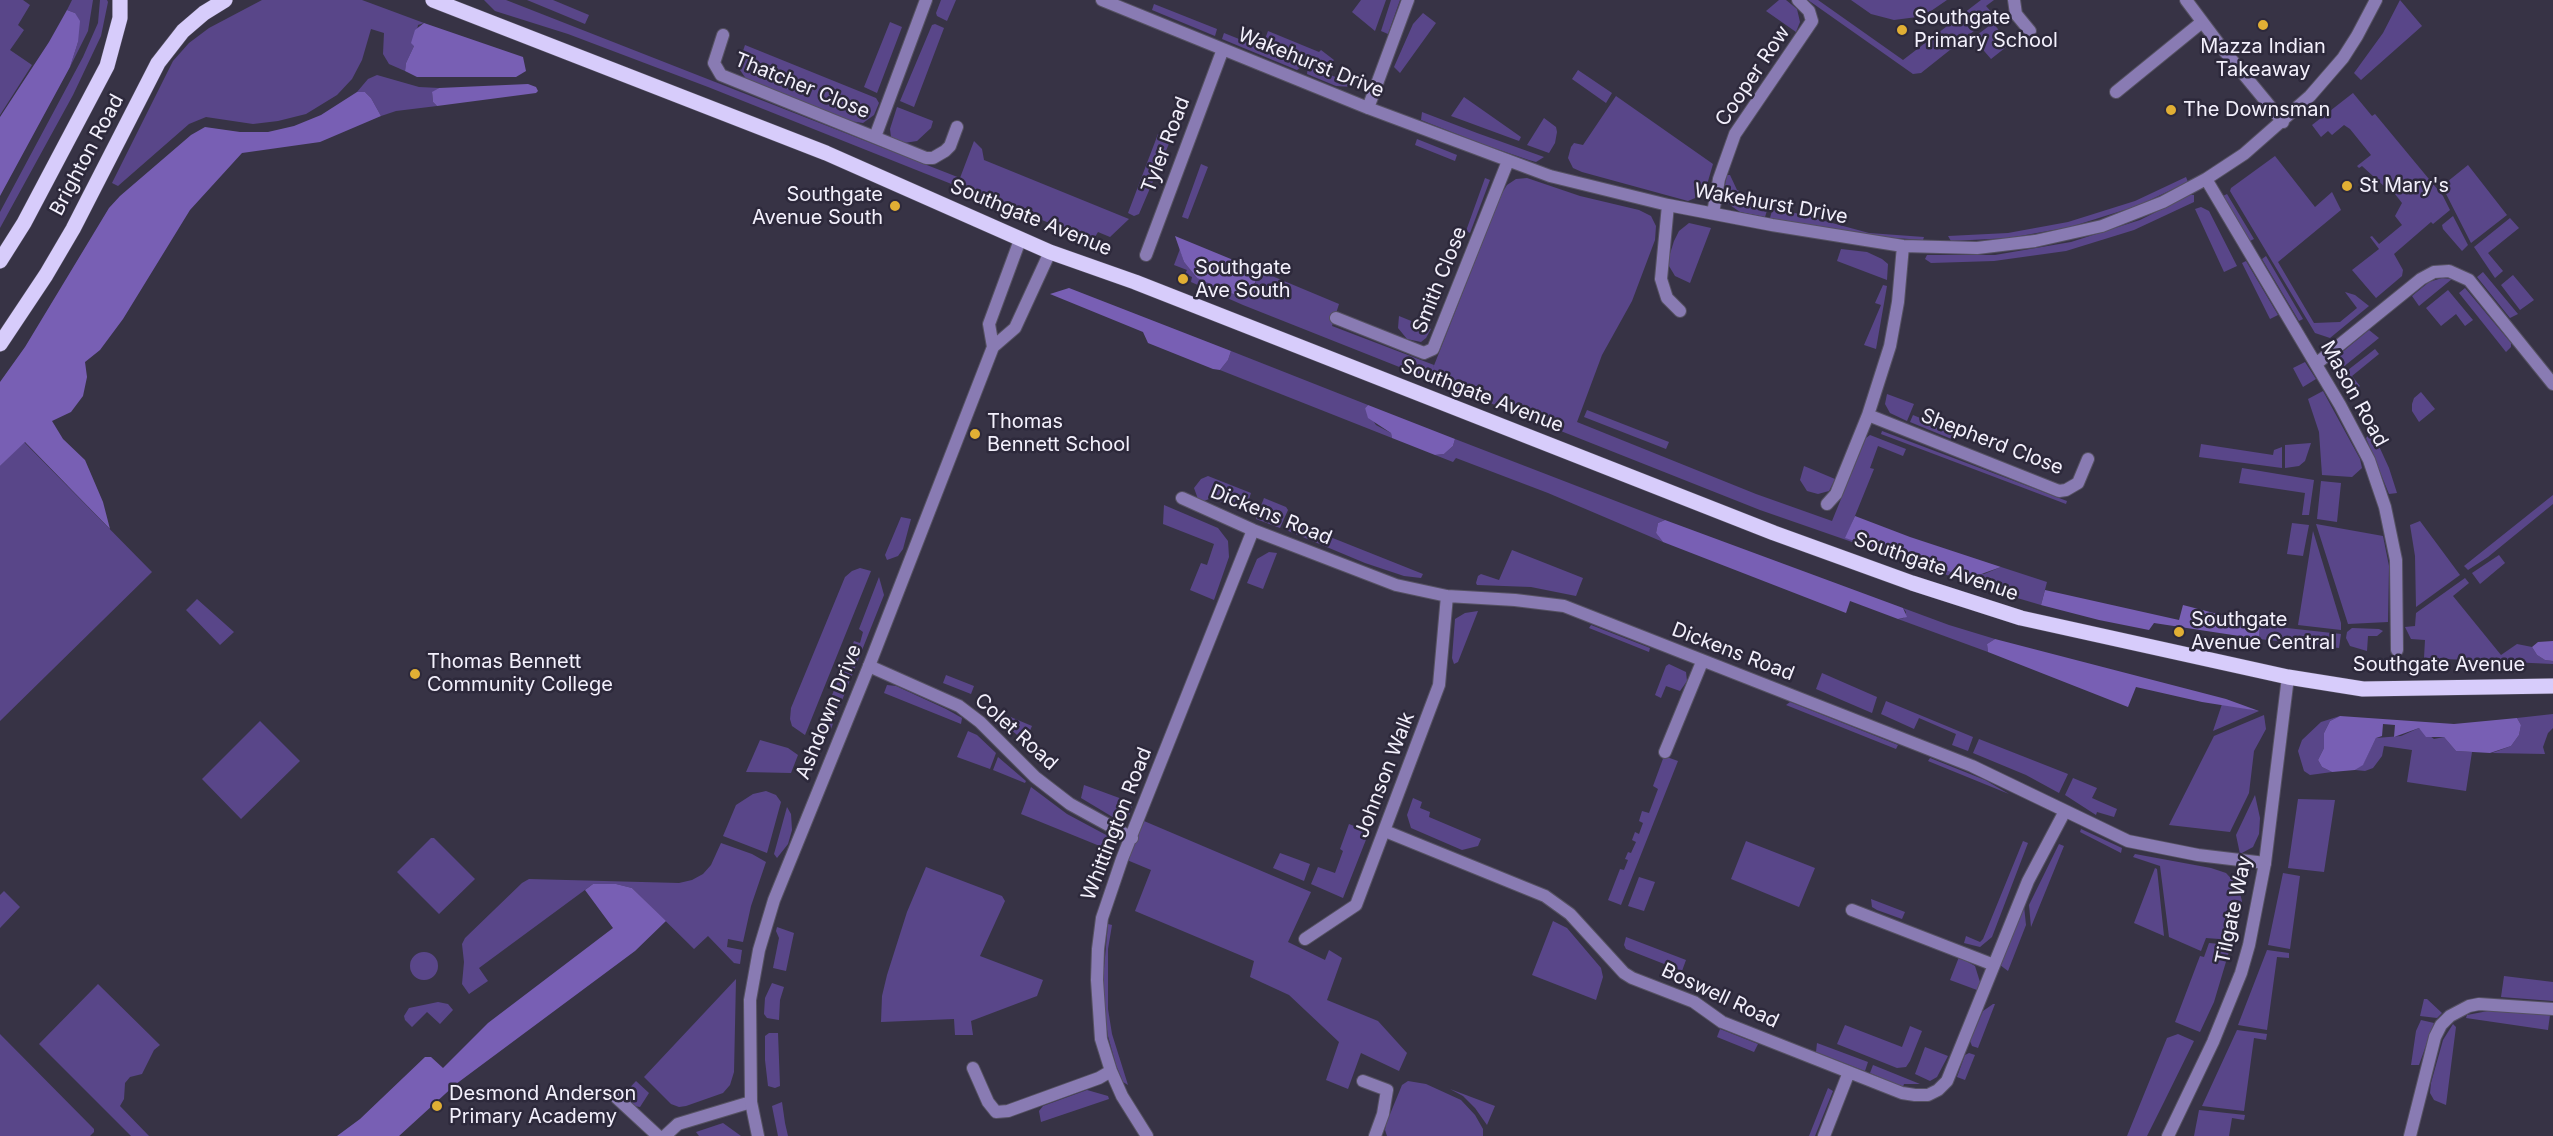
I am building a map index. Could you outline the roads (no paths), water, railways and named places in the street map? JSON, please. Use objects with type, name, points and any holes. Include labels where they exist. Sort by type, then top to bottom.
[{"type":"main road","name":"Brighton Road","points":[[0,261],[24,223],[107,66],[120,18],[120,0]]},
{"type":"main road","name":"Brighton Road","points":[[0,344],[73,229],[158,63],[183,31],[204,13],[225,0]]},
{"type":"main road","name":"Southgate Avenue","points":[[443,2],[826,153],[1050,252],[1135,282],[1774,533],[1912,583],[2021,618],[2288,677],[2363,689],[2553,686]]},
{"type":"street","name":"Thatcher Close","points":[[875,137],[926,0]]},
{"type":"street","name":"Wakehurst Drive","points":[[1102,0],[1368,108],[1550,176],[1668,205],[1904,246],[1977,248],[2071,235],[2133,215],[2206,179],[2244,154],[2310,96],[2343,58],[2376,0]]},
{"type":"street","points":[[1368,108],[1408,0]]},
{"type":"street","name":"Cooper Row","points":[[1713,213],[1719,179],[1735,134],[1812,21],[1809,11],[1798,0]]},
{"type":"street","points":[[2014,0],[2016,14],[2030,31]]},
{"type":"street","points":[[2186,0],[2283,122]]},
{"type":"street","points":[[2116,92],[2202,22]]},
{"type":"street","name":"Thatcher Close","points":[[723,34],[714,63],[721,75],[926,158],[933,158],[950,146],[957,127]]},
{"type":"street","name":"Tyler Road","points":[[1146,255],[1223,49]]},
{"type":"street","name":"Smith Close","points":[[1336,318],[1424,353],[1430,352],[1508,161]]},
{"type":"street","name":"Mason Road","points":[[2206,179],[2316,364],[2369,460],[2385,507],[2396,560],[2397,650]]},
{"type":"street","points":[[1668,205],[1661,279],[1667,298],[1680,311]]},
{"type":"street","name":"Ashdown Drive","points":[[993,347],[989,324],[1020,240]]},
{"type":"street","points":[[1827,504],[1836,494],[1868,415],[1892,335],[1904,246]]},
{"type":"street","name":"Ashdown Drive","points":[[758,1136],[751,1102],[750,1000],[759,950],[774,900],[795,843],[869,666],[993,347],[1016,328],[1050,252]]},
{"type":"street","points":[[2316,364],[2421,279],[2434,272],[2449,271],[2469,280],[2548,367],[2553,384]]},
{"type":"street","name":"Shepherd Close","points":[[1868,415],[2059,491],[2078,483],[2088,459]]},
{"type":"street","name":"Dickens Road","points":[[1182,498],[1253,530],[1396,585],[1447,596],[1515,600],[1563,606],[1972,766],[2128,841],[2198,855],[2265,863]]},
{"type":"street","name":"Whittington Road","points":[[1147,1136],[1122,1096],[1111,1071],[1100,1030],[1098,949],[1102,918],[1253,530]]},
{"type":"street","name":"Johnson Walk","points":[[1305,939],[1356,905],[1439,685],[1447,596]]},
{"type":"street","points":[[1665,752],[1702,662]]},
{"type":"street","name":"Colet Road","points":[[869,666],[959,706],[980,722],[1035,777],[1070,804],[1132,838]]},
{"type":"street","name":"Tilgate Way","points":[[2168,1136],[2241,973],[2256,914],[2265,863],[2288,677]]},
{"type":"street","name":"Boswell Road","points":[[1385,831],[1545,896],[1570,914],[1624,973],[1694,1002],[1722,1022],[1902,1093],[1928,1095],[1938,1090],[1947,1081],[1953,1069],[2028,881],[2065,812]]},
{"type":"street","points":[[1852,910],[1994,965]]},
{"type":"street","points":[[2410,1136],[2435,1038],[2441,1025],[2450,1016],[2469,1006],[2479,1004],[2553,1009]]},
{"type":"street","points":[[974,1068],[991,1108],[996,1112],[1002,1112],[1099,1078],[1111,1071]]},
{"type":"street","points":[[1824,1136],[1849,1072]]},
{"type":"street","points":[[1363,1082],[1387,1090],[1383,1114],[1375,1136]]},
{"type":"street","points":[[617,1098],[658,1136]]},
{"type":"street","points":[[665,1136],[678,1124],[751,1102]]},
{"type":"place","name":"Mazza Indian Takeaway","points":[[2263,25]]},
{"type":"place","name":"Southgate Primary School","points":[[1902,30]]},
{"type":"place","name":"The Downsman","points":[[2171,110]]},
{"type":"place","name":"St Mary's","points":[[2347,186]]},
{"type":"place","name":"Southgate Avenue South","points":[[895,206]]},
{"type":"place","name":"Southgate Ave South","points":[[1183,279]]},
{"type":"place","name":"Thomas Bennett School","points":[[975,434]]},
{"type":"place","name":"Southgate Avenue Central","points":[[2179,632]]},
{"type":"place","name":"Thomas Bennett Community College","points":[[415,674]]},
{"type":"place","name":"Desmond Anderson Primary Academy","points":[[437,1106]]}]
